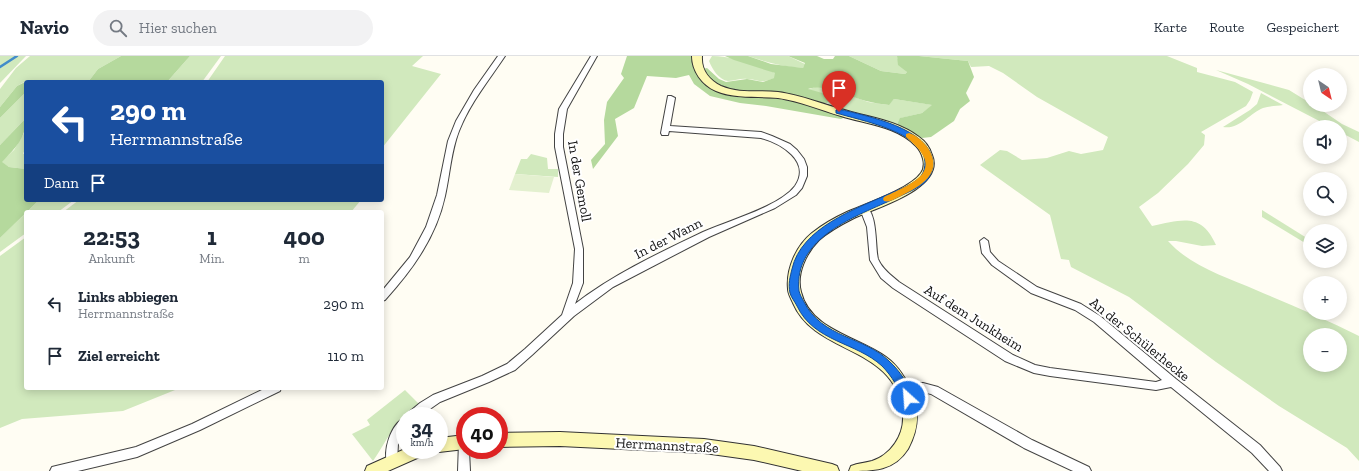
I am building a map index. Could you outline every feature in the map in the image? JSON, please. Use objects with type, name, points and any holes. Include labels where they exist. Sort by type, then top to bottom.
[{"type":"street","points":[[384,295],[401,277],[422,244],[435,217],[456,129],[468,105],[502,56]]},
{"type":"street","name":"In der Gemoll","points":[[566,318],[578,283],[579,249],[559,147],[559,134],[564,109],[594,56]]},
{"type":"street","points":[[697,56],[696,62],[702,74],[711,84],[722,89],[741,93],[777,95],[800,100],[889,126],[917,141],[928,156],[929,168],[924,178],[902,192],[864,209],[827,229],[807,247],[796,267],[794,281],[795,293],[804,312],[816,324],[832,335],[878,357],[889,367],[905,388],[908,398],[911,417],[910,431],[907,440],[900,449],[880,466],[871,470],[856,471]]},
{"type":"street","name":"In der Wann","points":[[422,407],[443,394],[500,373],[511,366],[583,302],[621,278],[710,232],[788,198],[797,190],[802,180],[804,169],[793,149],[776,139],[761,135],[666,131],[671,98]]},
{"type":"street","name":"Auf dem Junkheim","points":[[864,209],[871,227],[874,260],[884,275],[896,285],[1010,358],[1034,369],[1050,372],[1156,386],[1172,382]]},
{"type":"street","name":"An der Schülerhecke","points":[[984,241],[986,253],[995,263],[1034,290],[1088,312],[1256,450],[1276,471]]},
{"type":"street","points":[[905,388],[924,387],[934,390],[1028,444],[1085,471]]},
{"type":"street","points":[[56,471],[137,452],[196,427],[272,390]]},
{"type":"street","points":[[392,461],[392,442],[396,434]]},
{"type":"street","name":"Herrmannstraße","points":[[508,440],[560,439],[704,446],[754,453],[832,471]]},
{"type":"street","points":[[372,471],[397,459]]},
{"type":"street","points":[[464,459],[464,471]]},
{"type":"green space","points":[[0,56],[26,56],[0,83]]},
{"type":"green space","points":[[30,56],[121,56],[98,69],[90,80],[24,80],[24,82],[17,86],[0,107],[0,89],[16,68]]},
{"type":"green space","points":[[121,56],[190,56],[169,80],[90,80],[98,69]]},
{"type":"green space","points":[[190,56],[221,56],[203,80],[169,80]]},
{"type":"green space","points":[[225,56],[423,56],[412,66],[441,74],[384,145],[384,80],[208,80]]},
{"type":"green space","points":[[627,56],[693,56],[692,62],[694,69],[703,81],[751,97],[774,98],[798,102],[845,117],[841,119],[740,103],[710,96],[694,84],[689,75],[676,78],[647,76],[634,108],[615,119],[618,136],[593,169],[591,160],[605,144],[604,120],[607,102],[624,78],[621,74]]},
{"type":"green space","points":[[712,56],[736,59],[752,64],[775,73],[775,78],[763,81],[745,79],[728,81],[722,79],[716,74],[709,61]]},
{"type":"green space","points":[[725,56],[748,56],[771,64],[803,68],[805,63],[788,56],[817,56],[824,59],[833,59],[835,56],[849,56],[881,71],[905,74],[907,72],[898,65],[897,56],[919,56],[968,61],[974,77],[966,93],[970,101],[960,109],[954,121],[931,137],[922,138],[897,125],[900,118],[922,113],[932,105],[894,99],[889,105],[866,101],[830,89],[808,89],[833,96],[838,101],[829,101],[827,103],[819,104],[725,88],[707,76],[703,69],[707,68],[719,79],[726,82],[747,79],[763,82],[774,78],[775,73]]},
{"type":"green space","points":[[748,56],[788,56],[805,64],[803,68],[789,67]]},
{"type":"green space","points":[[849,56],[897,56],[907,72],[905,74],[881,71]]},
{"type":"green space","points":[[919,56],[1167,56],[1197,68],[1197,72],[1235,82],[1253,92],[1246,106],[1201,132],[1205,135],[1204,145],[1188,164],[1158,193],[1139,207],[1152,226],[1173,222],[1190,221],[1204,227],[1216,245],[1202,246],[1168,241],[1177,250],[1198,264],[1303,310],[1303,320],[1325,320],[1342,328],[1303,328],[1303,372],[1347,372],[1347,330],[1359,336],[1359,461],[1347,448],[1279,406],[1216,362],[1129,297],[1071,267],[1069,260],[1061,259],[1050,215],[980,165],[1000,150],[1007,151],[1022,160],[1047,158],[1069,151],[1081,154],[1103,150],[1108,137],[1037,97],[1003,73],[989,66],[971,67],[968,61]]},
{"type":"green space","points":[[1216,70],[1289,90],[1303,99],[1303,112],[1324,112],[1336,120],[1317,120],[1248,84]]},
{"type":"green space","points":[[24,82],[24,94],[0,118],[0,107],[17,86]]},
{"type":"green space","points":[[815,87],[827,87],[868,102],[888,105],[894,99],[933,105],[922,113],[901,118],[897,125],[833,106],[827,103],[833,96],[807,90]]},
{"type":"green space","points":[[1261,93],[1283,105],[1263,108],[1239,124],[1223,127],[1257,104]]},
{"type":"green space","points":[[24,94],[24,120],[0,145],[0,118]]},
{"type":"green space","points":[[24,120],[24,132],[19,143],[2,162],[9,167],[24,169],[24,202],[37,202],[29,210],[24,210],[24,215],[0,238],[0,145]]},
{"type":"green space","points":[[1347,126],[1359,132],[1359,142],[1347,136]]},
{"type":"green space","points":[[24,133],[24,169],[9,167],[1,162],[14,150]]},
{"type":"green space","points":[[531,154],[547,158],[548,169],[558,169],[558,177],[515,174],[521,159],[527,159]]},
{"type":"green space","points":[[515,174],[554,177],[549,193],[509,190]]},
{"type":"green space","points":[[37,202],[71,202],[61,210],[29,210]]},
{"type":"green space","points":[[76,202],[359,202],[353,210],[66,210]]},
{"type":"green space","points":[[1262,210],[1303,236],[1303,242],[1262,217]]},
{"type":"green space","points":[[24,215],[24,234],[0,252],[0,238]]},
{"type":"green space","points":[[24,238],[24,390],[175,390],[123,411],[22,419],[0,428],[0,256]]},
{"type":"green space","points":[[405,390],[419,404],[416,407],[396,407],[396,426],[373,461],[352,434],[370,425],[367,420]]},
{"type":"waterway","points":[[0,67],[17,56]]},
{"type":"slow traffic","points":[[887,199],[922,180],[929,168],[928,156],[924,148],[909,135]]},
{"type":"route","points":[[839,112],[889,126],[910,136],[924,148],[927,153],[929,168],[924,178],[918,183],[836,223],[816,237],[805,249],[798,260],[794,289],[804,312],[813,321],[825,331],[874,355],[886,364],[905,388],[908,398]]}]
